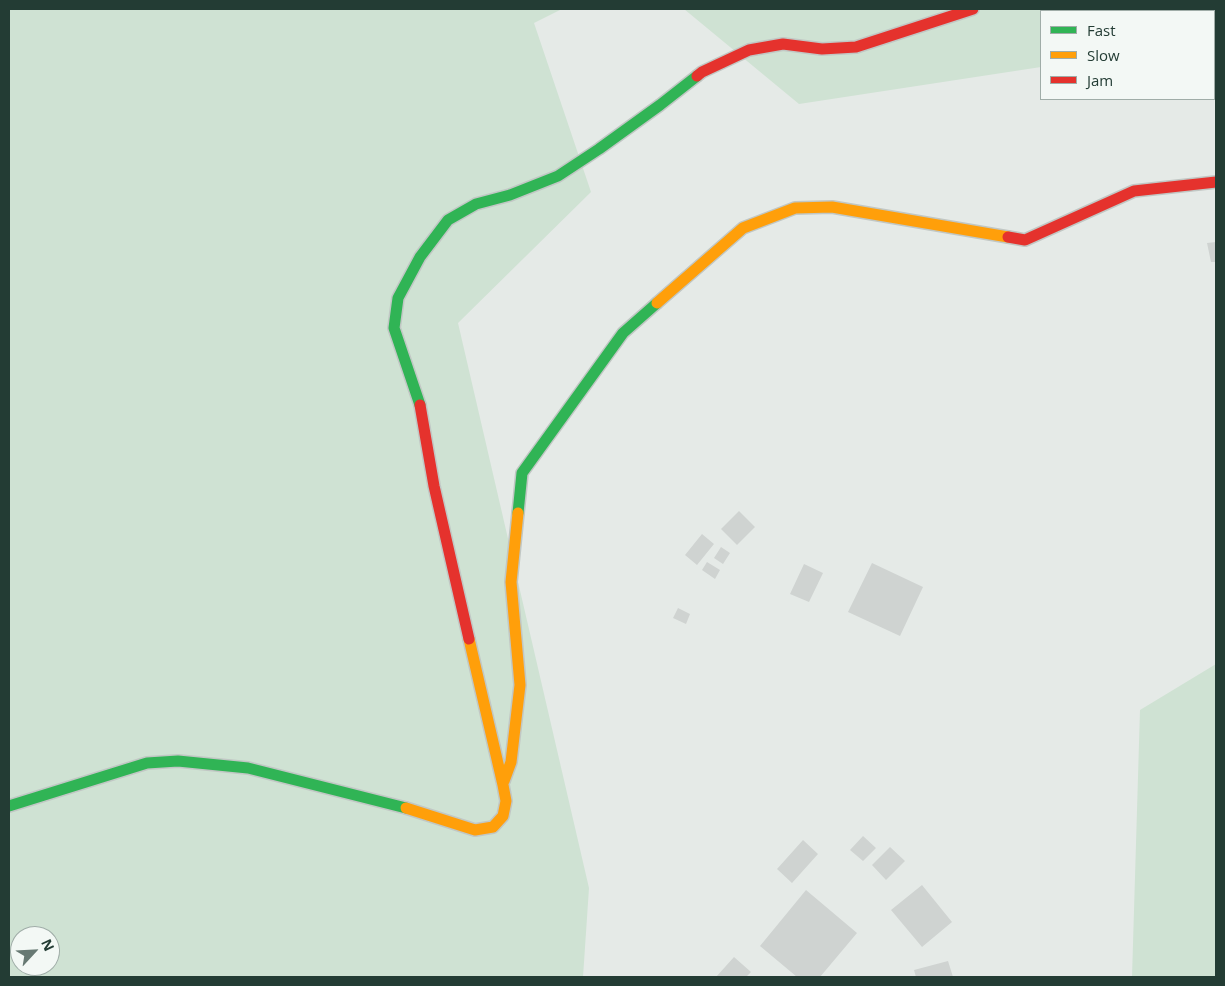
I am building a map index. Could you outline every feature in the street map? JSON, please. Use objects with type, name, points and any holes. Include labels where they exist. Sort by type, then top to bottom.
[{"type":"street","points":[[9,806],[147,764],[178,761],[248,768],[400,806],[475,830],[493,827],[503,816],[506,801],[503,785],[434,486],[420,403],[394,328],[398,298],[420,257],[448,220],[476,204],[510,195],[558,176],[660,105],[702,72],[749,50],[784,44],[822,49],[856,47],[973,9]]},
{"type":"street","points":[[503,785],[511,762],[520,685],[511,582],[522,473],[623,333],[743,228],[796,208],[832,207],[1025,240],[1134,190],[1216,182]]},
{"type":"green space","points":[[9,9],[562,9],[534,23],[591,192],[458,323],[589,888],[583,977],[9,977]]},
{"type":"green space","points":[[684,9],[1178,10],[1040,10],[1040,67],[799,104]]},
{"type":"green space","points":[[1216,664],[1216,977],[1132,977],[1140,710]]},
{"type":"building","points":[[1216,242],[1216,262],[1211,262],[1207,243]]},
{"type":"building","points":[[739,511],[755,527],[737,545],[721,529]]},
{"type":"building","points":[[702,534],[714,544],[697,565],[685,555]]},
{"type":"building","points":[[721,547],[730,553],[723,564],[714,558]]},
{"type":"building","points":[[707,562],[720,570],[715,579],[702,570]]},
{"type":"building","points":[[872,563],[923,587],[900,636],[848,612]]},
{"type":"building","points":[[804,564],[823,573],[809,602],[790,594]]},
{"type":"building","points":[[678,608],[690,614],[686,624],[673,618]]},
{"type":"building","points":[[863,836],[876,848],[863,861],[850,850]]},
{"type":"building","points":[[803,840],[818,854],[792,883],[777,869]]},
{"type":"building","points":[[890,847],[905,861],[886,880],[872,865]]},
{"type":"building","points":[[922,885],[952,922],[922,947],[891,910]]},
{"type":"building","points":[[806,890],[857,933],[820,977],[797,977],[760,946]]},
{"type":"building","points":[[734,957],[751,972],[746,977],[716,977]]},
{"type":"building","points":[[948,961],[953,977],[916,977],[914,970]]},
{"type":"traffic: fast","points":[[420,405],[394,328],[398,298],[420,257],[448,220],[476,204],[510,195],[558,176],[599,149],[697,76]]},
{"type":"traffic: fast","points":[[518,513],[522,473],[623,333],[657,303]]},
{"type":"traffic: fast","points":[[9,806],[147,763],[178,761],[248,768],[406,808]]},
{"type":"traffic: slow","points":[[657,303],[743,228],[795,208],[832,207],[1008,237]]},
{"type":"traffic: slow","points":[[504,781],[511,762],[520,685],[511,582],[518,513]]},
{"type":"traffic: slow","points":[[406,808],[475,830],[493,827],[503,816],[506,801],[503,785],[469,639]]},
{"type":"traffic: jam","points":[[697,76],[749,50],[783,44],[822,49],[856,47],[973,9]]},
{"type":"traffic: jam","points":[[1008,237],[1025,240],[1134,191],[1216,182]]},
{"type":"traffic: jam","points":[[420,405],[434,486],[469,639]]}]
